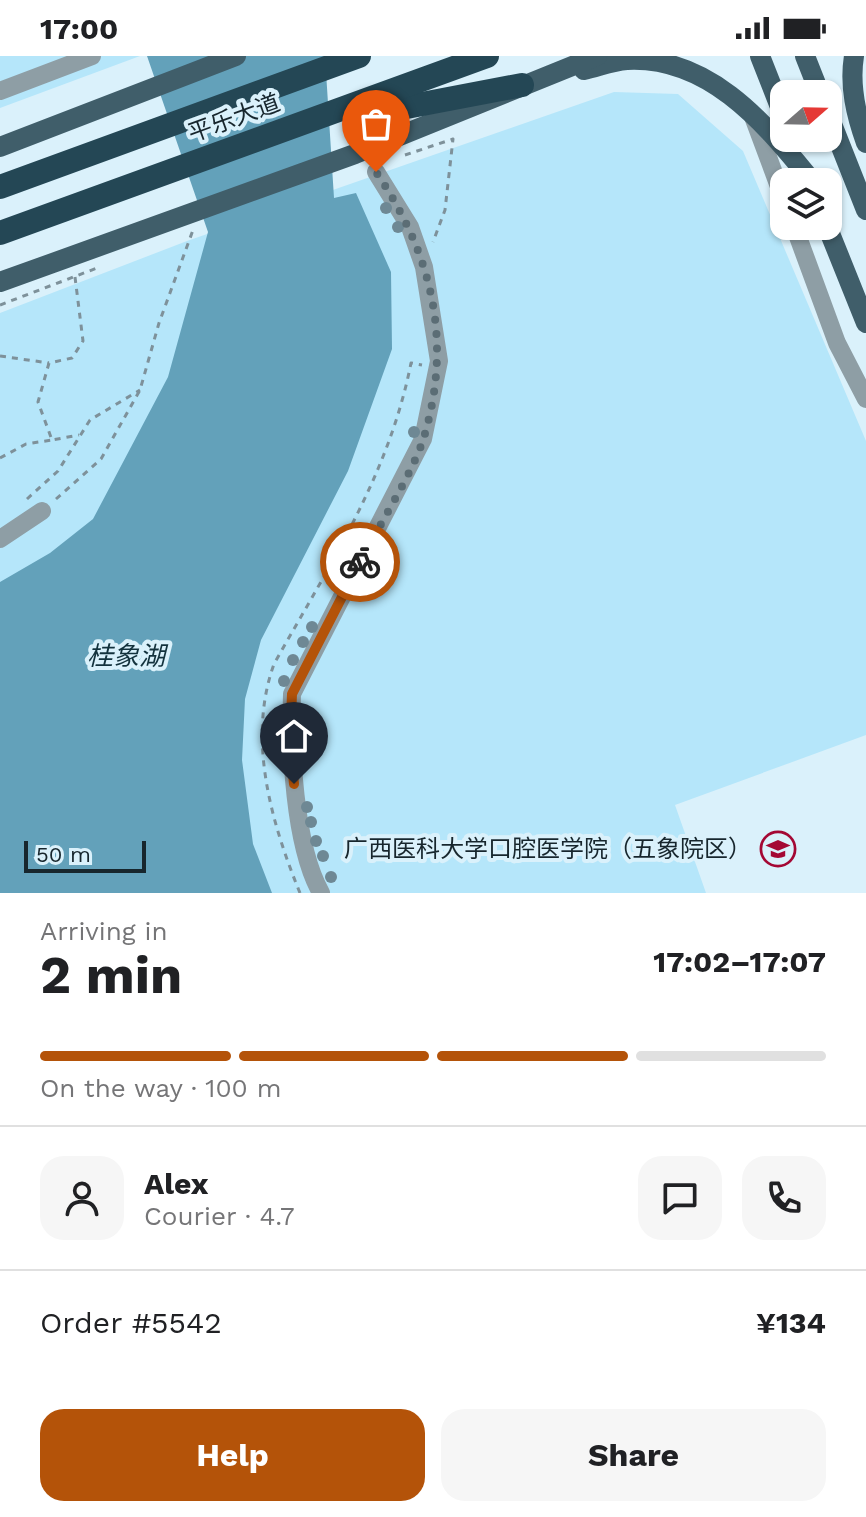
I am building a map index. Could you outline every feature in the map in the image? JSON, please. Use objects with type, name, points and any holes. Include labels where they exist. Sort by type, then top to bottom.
[{"type":"highway","points":[[256,91],[326,56]]},
{"type":"highway","name":"平乐大道","points":[[0,187],[256,91],[359,56]]},
{"type":"highway","name":"平乐大道","points":[[0,233],[487,56]]},
{"type":"highway","points":[[276,133],[522,85]]},
{"type":"main road","points":[[0,147],[236,56]]},
{"type":"main road","points":[[0,282],[190,221],[597,56]]},
{"type":"main road","points":[[760,56],[770,81]]},
{"type":"main road","points":[[805,56],[814,80]]},
{"type":"main road","points":[[854,56],[852,72],[856,115],[866,143]]},
{"type":"main road","points":[[522,85],[627,60],[666,62],[693,71],[749,107],[799,168]]},
{"type":"main road","points":[[842,149],[866,210]]},
{"type":"main road","points":[[833,240],[866,323]]},
{"type":"street","points":[[0,91],[92,56]]},
{"type":"street","points":[[749,107],[772,168]]},
{"type":"street","points":[[321,893],[297,805],[290,741],[292,694],[423,439],[439,361],[424,267],[410,227],[376,172]]},
{"type":"street","points":[[799,240],[837,343],[866,399]]},
{"type":"street","points":[[0,539],[42,511]]},
{"type":"path","points":[[424,267],[445,210],[453,139]]},
{"type":"path","points":[[42,511],[101,459],[140,390],[190,221]]},
{"type":"path","points":[[0,356],[49,363],[72,358],[83,341],[75,277]]},
{"type":"path","points":[[49,363],[38,402],[52,440]]},
{"type":"path","points":[[21,504],[58,471],[90,420],[140,390]]},
{"type":"path","points":[[0,458],[26,444],[79,435]]},
{"type":"shaded area","points":[[0,56],[140,56],[0,108]]},
{"type":"shaded area","points":[[614,92],[678,94],[743,151],[770,215],[770,240],[781,240],[866,441],[866,735],[675,805],[706,893],[0,893],[0,313],[187,241]]},
{"type":"water","name":"桂象湖","points":[[147,56],[325,56],[334,198],[356,193],[391,272],[392,349],[348,471],[261,640],[245,699],[242,760],[253,844],[272,893],[0,893],[0,582],[50,553],[93,519],[168,377],[208,232]]},
{"type":"way so far","points":[[360,562],[423,439],[439,361],[433,303],[424,267],[410,227],[376,172]]},
{"type":"place","name":"广西医科大学口腔医学院（五象院区）","points":[[778,849]]},
{"type":"route","points":[[294,784],[290,741],[292,694],[360,562]]}]
